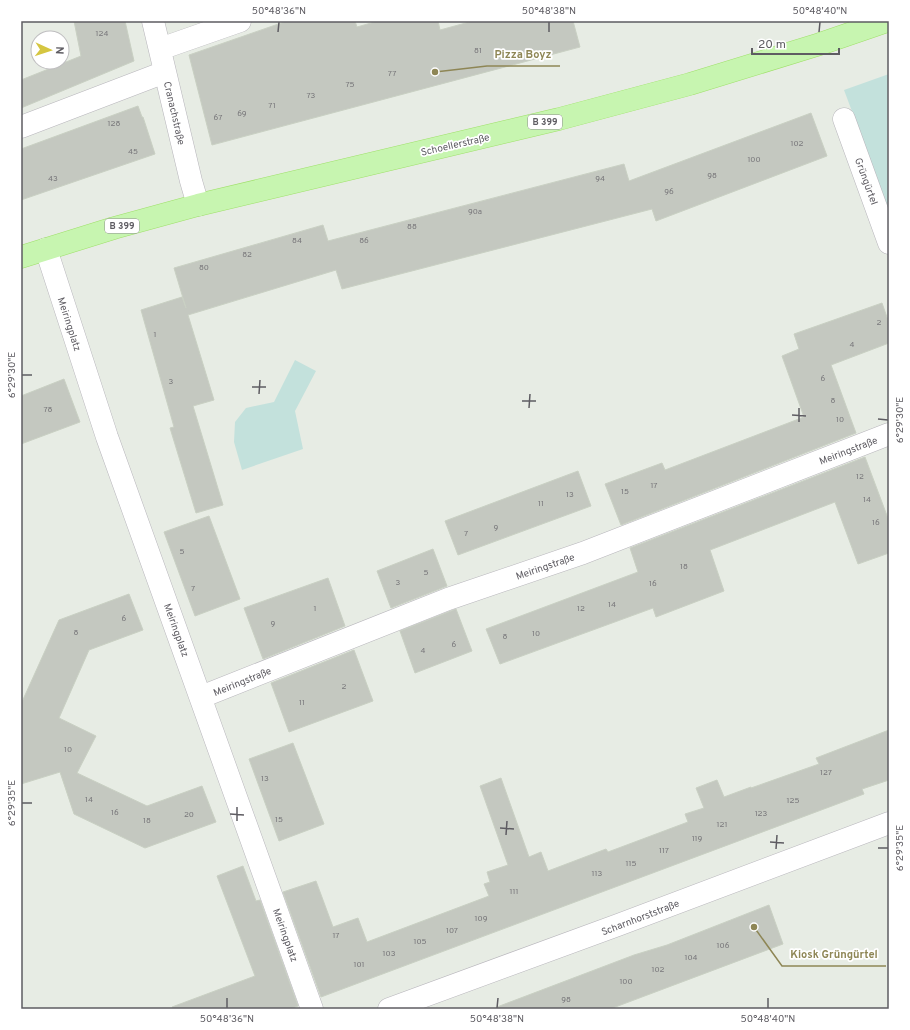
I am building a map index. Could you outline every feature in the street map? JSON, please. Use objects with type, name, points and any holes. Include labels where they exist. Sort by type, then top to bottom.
[{"type":"main road","name":"Schoellerstraße","points":[[21,257],[198,205],[559,119],[690,84],[820,44],[887,21]]},
{"type":"street","name":"Cranachstraße","points":[[153,21],[198,205]]},
{"type":"street","points":[[160,49],[240,21]]},
{"type":"street","points":[[21,127],[166,72]]},
{"type":"street","name":"Grüngürtel","points":[[844,118],[889,243]]},
{"type":"street","name":"Meiringplatz","points":[[46,249],[107,437],[312,1009]]},
{"type":"street","name":"Meiringstraße","points":[[201,697],[448,599],[583,553],[889,434]]},
{"type":"street","name":"Scharnhorststraße","points":[[389,1009],[889,823]]},
{"type":"shaded area","points":[[889,74],[889,210],[844,90]]},
{"type":"shaded area","points":[[295,360],[316,371],[295,411],[303,449],[242,470],[234,442],[235,422],[246,408],[274,402]]},
{"type":"building","points":[[74,21],[125,21],[134,61],[21,108],[21,80],[46,70],[70,70],[70,60],[81,56]]},
{"type":"building","points":[[287,21],[355,21],[357,27],[378,21],[438,21],[440,30],[473,21],[573,21],[580,47],[212,145],[189,55]]},
{"type":"building","points":[[138,106],[155,154],[21,200],[21,149]]},
{"type":"building","points":[[811,113],[827,156],[656,221],[652,209],[342,289],[336,270],[188,315],[214,400],[193,406],[223,505],[196,513],[170,428],[174,427],[141,310],[182,297],[186,308],[174,268],[323,225],[328,241],[624,164],[629,181]]},
{"type":"building","points":[[882,303],[889,323],[889,343],[831,365],[856,433],[621,525],[605,484],[662,463],[665,470],[804,417],[782,356],[799,349],[794,334]]},
{"type":"building","points":[[64,379],[80,422],[21,444],[21,396]]},
{"type":"building","points":[[865,457],[889,521],[889,553],[858,564],[835,502],[710,550],[724,591],[656,617],[653,608],[500,664],[486,629],[638,572],[630,548]]},
{"type":"building","points":[[578,471],[591,506],[458,555],[445,521]]},
{"type":"building","points":[[209,516],[240,599],[195,616],[164,532]]},
{"type":"building","points":[[433,549],[447,586],[391,608],[377,571]]},
{"type":"building","points":[[328,578],[345,626],[263,659],[244,608]]},
{"type":"building","points":[[129,594],[143,630],[89,650],[59,718],[96,736],[77,773],[147,806],[202,786],[216,822],[145,848],[74,814],[60,772],[21,784],[21,704],[59,620]]},
{"type":"building","points":[[456,609],[472,651],[415,673],[400,631]]},
{"type":"building","points":[[354,650],[373,701],[289,732],[271,683]]},
{"type":"building","points":[[889,730],[889,780],[862,789],[864,794],[321,997],[283,892],[316,881],[333,927],[358,918],[367,942],[489,896],[484,884],[490,882],[487,872],[508,865],[480,786],[501,778],[529,857],[541,852],[548,871],[606,849],[608,852],[688,822],[685,814],[704,808],[696,788],[717,780],[724,797],[819,764],[816,758]]},
{"type":"building","points":[[293,743],[324,824],[279,841],[249,759]]},
{"type":"building","points":[[243,866],[256,901],[260,900],[298,1006],[290,1009],[173,1009],[172,1007],[255,976],[217,876]]},
{"type":"building","points":[[769,905],[783,944],[610,1009],[497,1009],[497,1007],[634,955],[667,945]]},
{"type":"place","name":"Pizza Boyz","points":[[435,72]]},
{"type":"place","name":"Kiosk Grüngürtel","points":[[754,927]]}]
